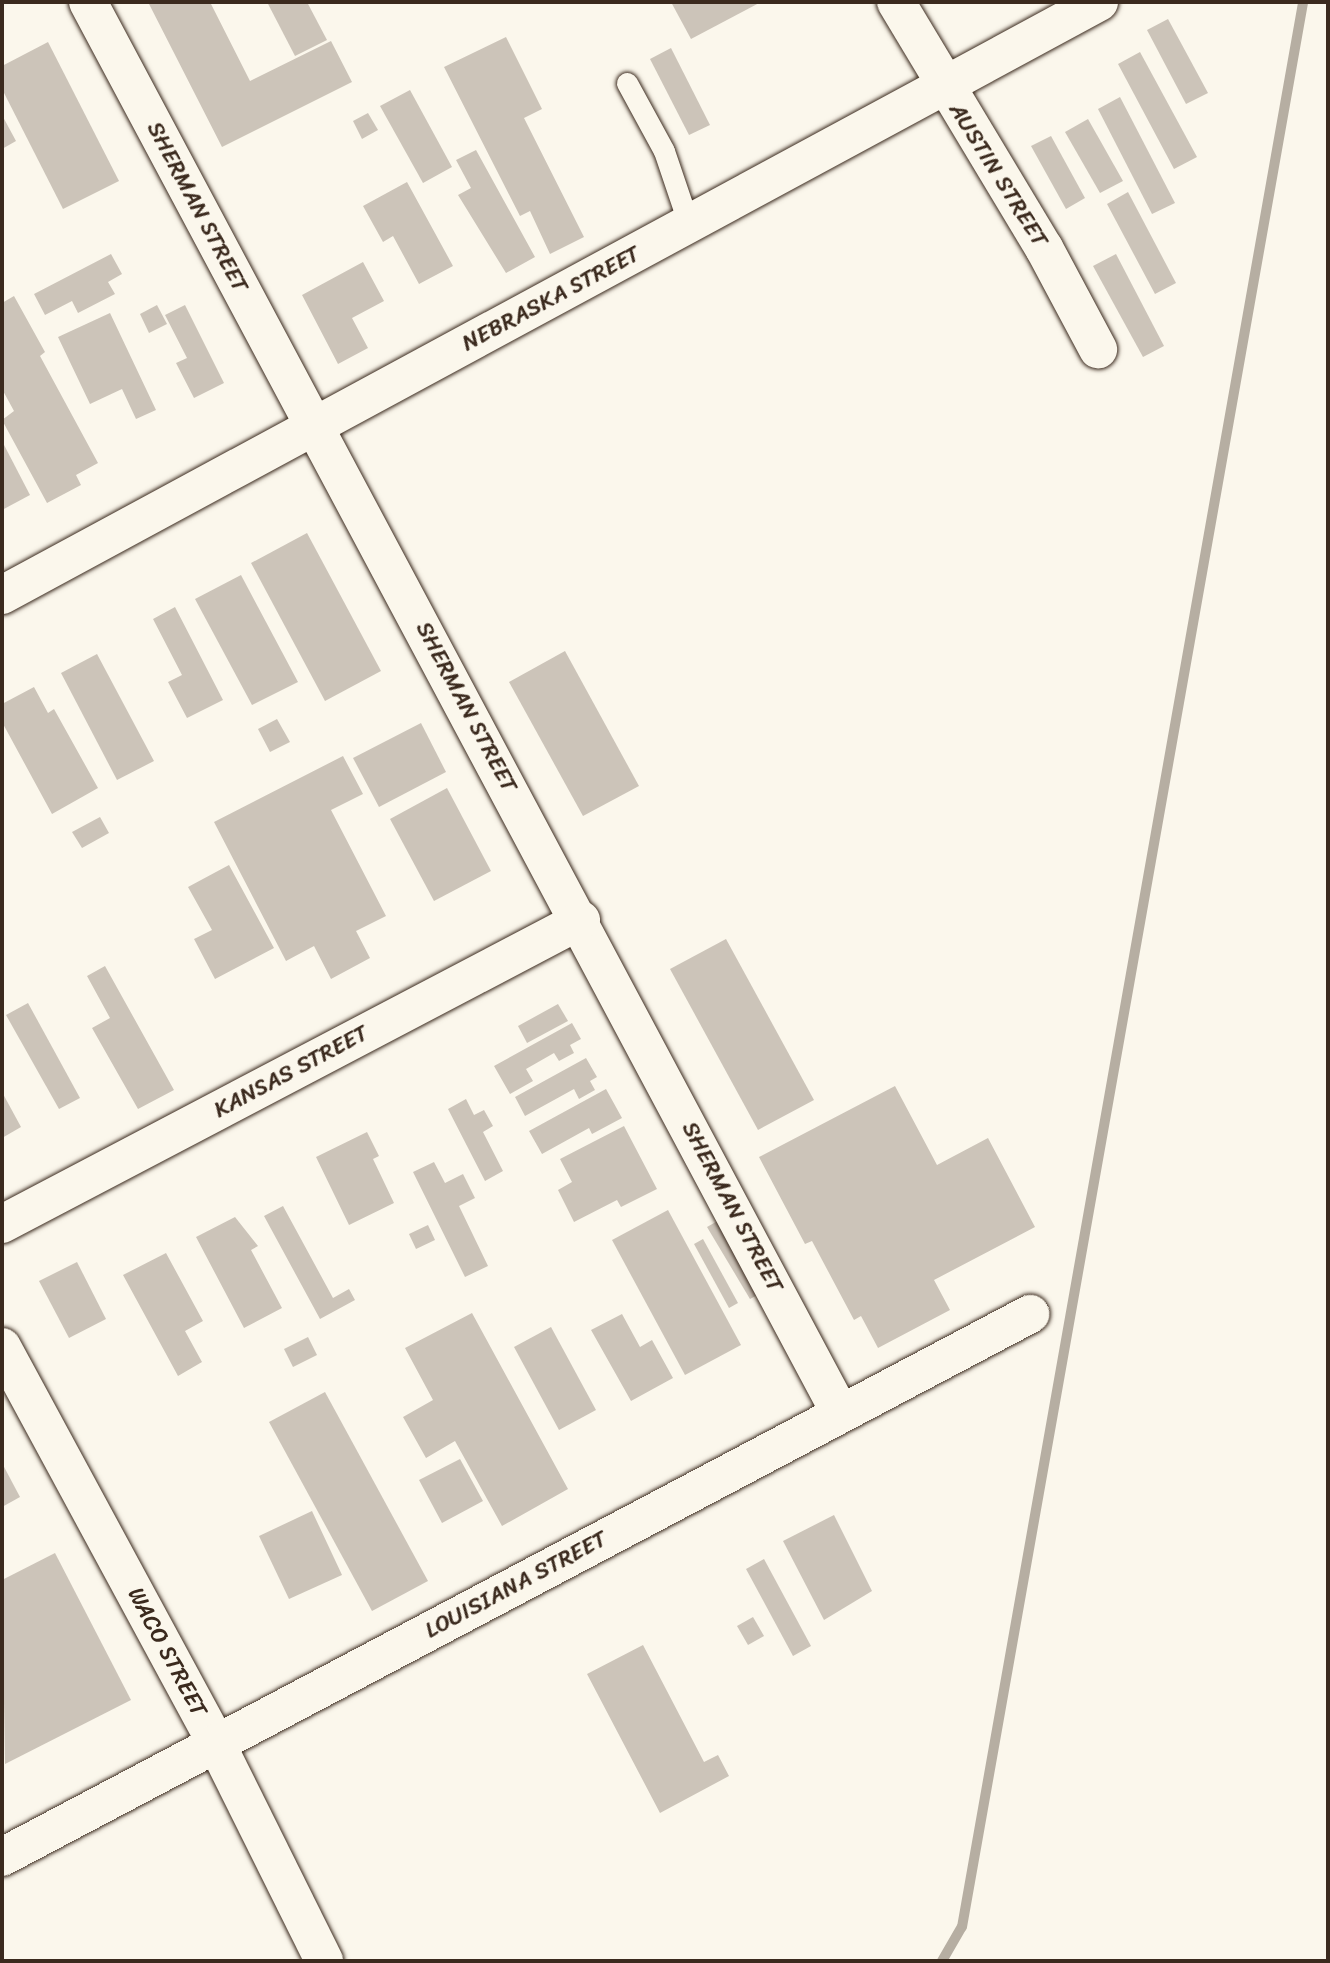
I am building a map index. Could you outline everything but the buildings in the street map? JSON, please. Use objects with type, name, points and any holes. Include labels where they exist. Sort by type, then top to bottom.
[{"type":"street","name":"SHERMAN STREET","points":[[88,2],[581,920],[840,1413]]},
{"type":"street","name":"AUSTIN STREET","points":[[896,2],[941,84],[995,164],[1098,349]]},
{"type":"street","name":"NEBRASKA STREET","points":[[2,595],[689,225],[941,84],[1099,2]]},
{"type":"street","name":"KANSAS STREET","points":[[2,1224],[581,920]]},
{"type":"street","name":"LOUISIANA STREET","points":[[2,1857],[1030,1314]]},
{"type":"street","name":"WACO STREET","points":[[2,1347],[216,1743],[324,1961]]},
{"type":"lane","points":[[626,83],[664,151],[689,225]]},
{"type":"waterway","points":[[942,1961],[962,1927],[1303,2]]}]
